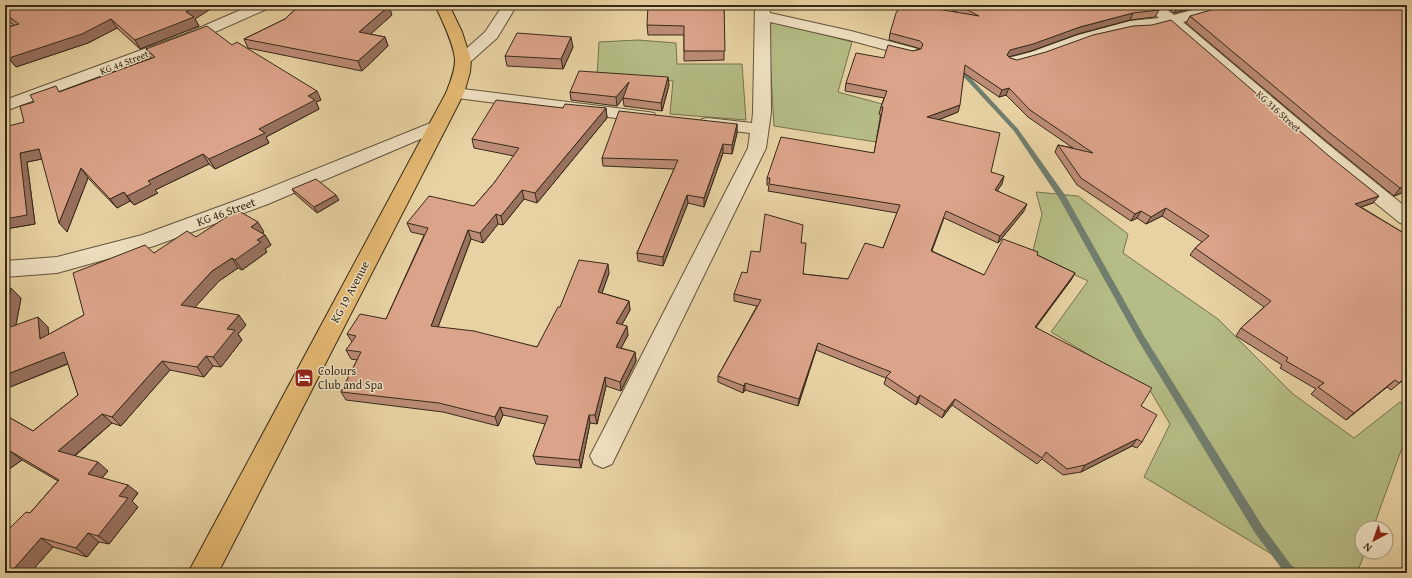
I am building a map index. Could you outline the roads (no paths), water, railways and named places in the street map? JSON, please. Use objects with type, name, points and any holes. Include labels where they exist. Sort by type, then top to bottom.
[{"type":"main road","name":"KG 19 Avenue","points":[[203,573],[455,93],[463,60],[449,18],[442,5]]},
{"type":"street","name":"KG 44 Street","points":[[5,106],[191,37],[264,5]]},
{"type":"street","points":[[463,60],[490,35],[510,5]]},
{"type":"street","name":"KG 316 Street","points":[[1151,5],[1230,67],[1287,119],[1358,180],[1407,218]]},
{"type":"street","points":[[1014,61],[1037,55],[1084,38],[1130,26],[1191,16],[1227,5]]},
{"type":"street","points":[[603,456],[757,148],[762,112],[762,10],[912,52]]},
{"type":"street","points":[[455,93],[662,118]]},
{"type":"street","points":[[692,122],[760,129]]},
{"type":"street","name":"KG 46 Street","points":[[5,269],[57,265],[147,241],[261,198],[438,125]]},
{"type":"waterway","points":[[967,64],[965,75],[1016,130],[1062,197],[1141,338],[1259,530],[1292,573]]},
{"type":"place","name":"Colours Club and Spa","points":[[304,378]]}]
